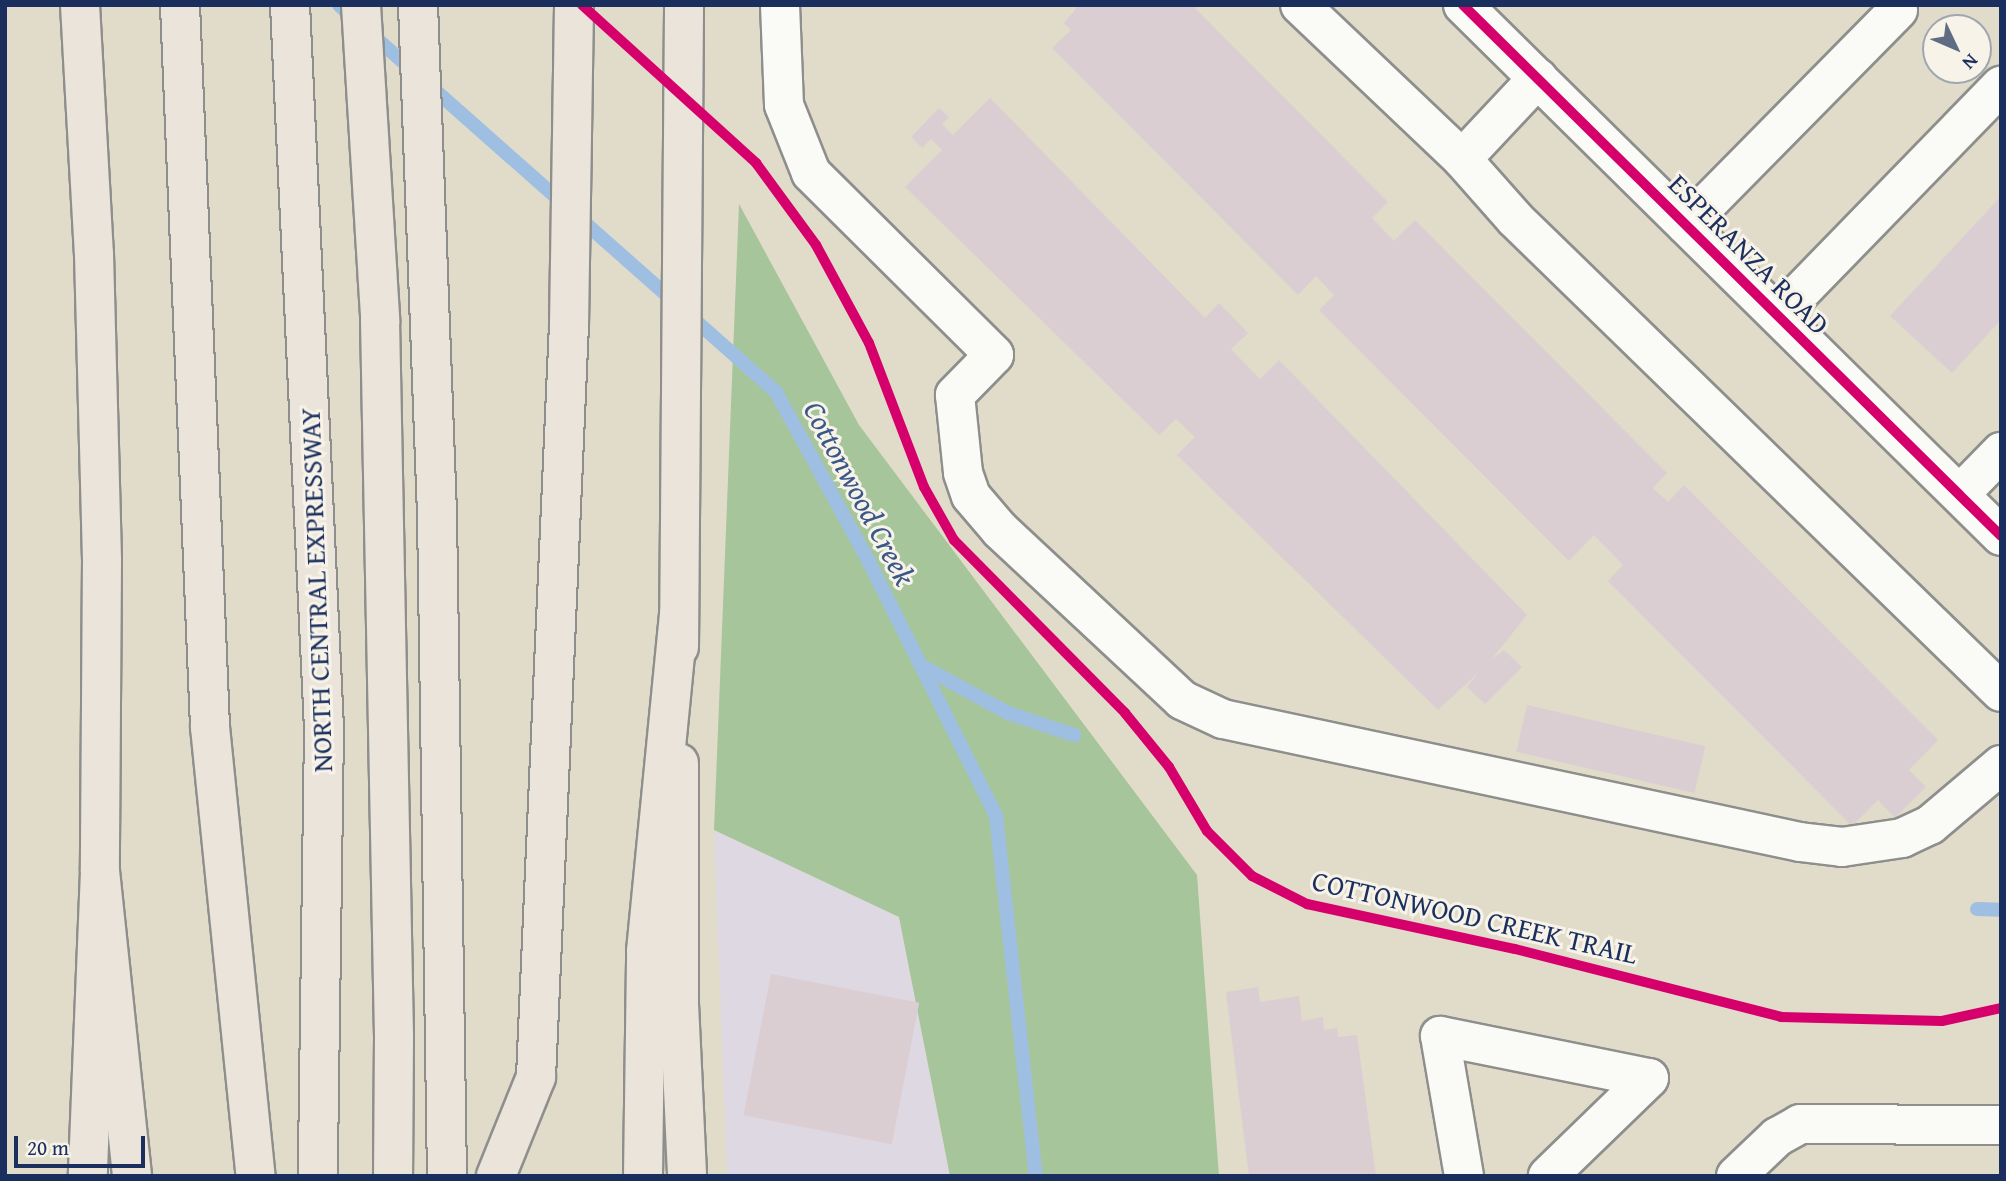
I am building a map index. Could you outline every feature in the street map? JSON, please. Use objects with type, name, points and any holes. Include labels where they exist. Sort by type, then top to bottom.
[{"type":"main road","points":[[173,5],[183,105]]},
{"type":"main road","points":[[180,5],[210,727],[256,1176]]},
{"type":"main road","name":"NORTH CENTRAL EXPRESSWAY","points":[[290,5],[324,729],[318,1176]]},
{"type":"main road","points":[[361,5],[380,320],[394,1009],[393,1176]]},
{"type":"main road","points":[[418,5],[432,361],[445,837],[447,1176]]},
{"type":"main road","points":[[496,1176],[536,1077],[564,442],[574,5]]},
{"type":"main road","points":[[684,5],[679,1004],[687,1176]]},
{"type":"main road","points":[[80,11],[94,254],[102,561],[100,871],[88,1176]]},
{"type":"main road","points":[[643,1176],[646,951],[679,614]]},
{"type":"main road","points":[[100,871],[132,1176]]},
{"type":"street","points":[[780,5],[784,105],[811,173],[994,355],[955,395],[962,474],[984,514],[1163,684],[1204,713],[1800,842],[1842,846],[1902,838],[1930,825],[2001,765]]},
{"type":"street","points":[[1300,5],[1462,159],[1525,228],[2001,692]]},
{"type":"street","name":"ESPERANZA ROAD","points":[[1463,5],[2001,536]]},
{"type":"street","points":[[1686,225],[1898,10]]},
{"type":"street","points":[[1462,159],[1538,78]]},
{"type":"street","points":[[1778,315],[2001,86]]},
{"type":"street","points":[[1960,494],[2001,452]]},
{"type":"street","points":[[1464,1176],[1440,1036],[1649,1078],[1548,1176]]},
{"type":"street","points":[[1736,1176],[1777,1137],[1800,1124],[2001,1125]]},
{"type":"shaded area","points":[[714,830],[899,917],[950,1176],[727,1176]]},
{"type":"green space","points":[[739,204],[859,425],[1197,875],[1219,1176],[950,1176],[899,917],[714,830]]},
{"type":"building","points":[[1079,5],[1192,5],[1388,202],[1372,218],[1394,241],[1415,220],[1667,473],[1653,488],[1668,502],[1684,485],[1938,740],[1909,770],[1926,787],[1895,818],[1878,800],[1852,826],[1608,581],[1623,565],[1594,535],[1569,561],[1319,310],[1334,295],[1316,276],[1298,295],[1052,48],[1071,30],[1064,23]]},
{"type":"building","points":[[990,98],[1205,318],[1219,303],[1248,333],[1231,349],[1260,379],[1279,360],[1527,615],[1491,660],[1504,650],[1522,667],[1485,704],[1467,687],[1479,672],[1438,710],[1177,455],[1195,437],[1176,419],[1159,435],[905,187],[942,150],[931,139],[922,148],[911,137],[939,108],[949,117],[942,124],[953,135]]},
{"type":"building","points":[[2001,196],[2001,320],[1952,373],[1890,316]]},
{"type":"building","points":[[1527,705],[1705,746],[1695,793],[1516,752]]},
{"type":"building","points":[[771,974],[919,1003],[892,1144],[744,1115]]},
{"type":"building","points":[[1258,987],[1260,1002],[1299,996],[1302,1021],[1323,1017],[1324,1030],[1337,1028],[1338,1037],[1357,1035],[1376,1176],[1249,1176],[1226,992]]},
{"type":"waterway","name":"Cottonwood Creek","points":[[339,5],[413,71]]},
{"type":"waterway","name":"Cottonwood Creek","points":[[428,84],[776,392],[867,558],[996,816],[1036,1176]]},
{"type":"waterway","points":[[920,665],[1008,713],[1074,735]]},
{"type":"waterway","points":[[1977,909],[2001,910]]},
{"type":"cycle path","name":"COTTONWOOD CREEK TRAIL","points":[[582,5],[756,163],[816,245],[869,343],[924,487],[954,540],[1125,713],[1169,767],[1207,831],[1252,876],[1307,904],[1515,949],[1781,1017],[1942,1021],[2001,1008]]},
{"type":"cycle path","points":[[1463,5],[2001,536]]}]
